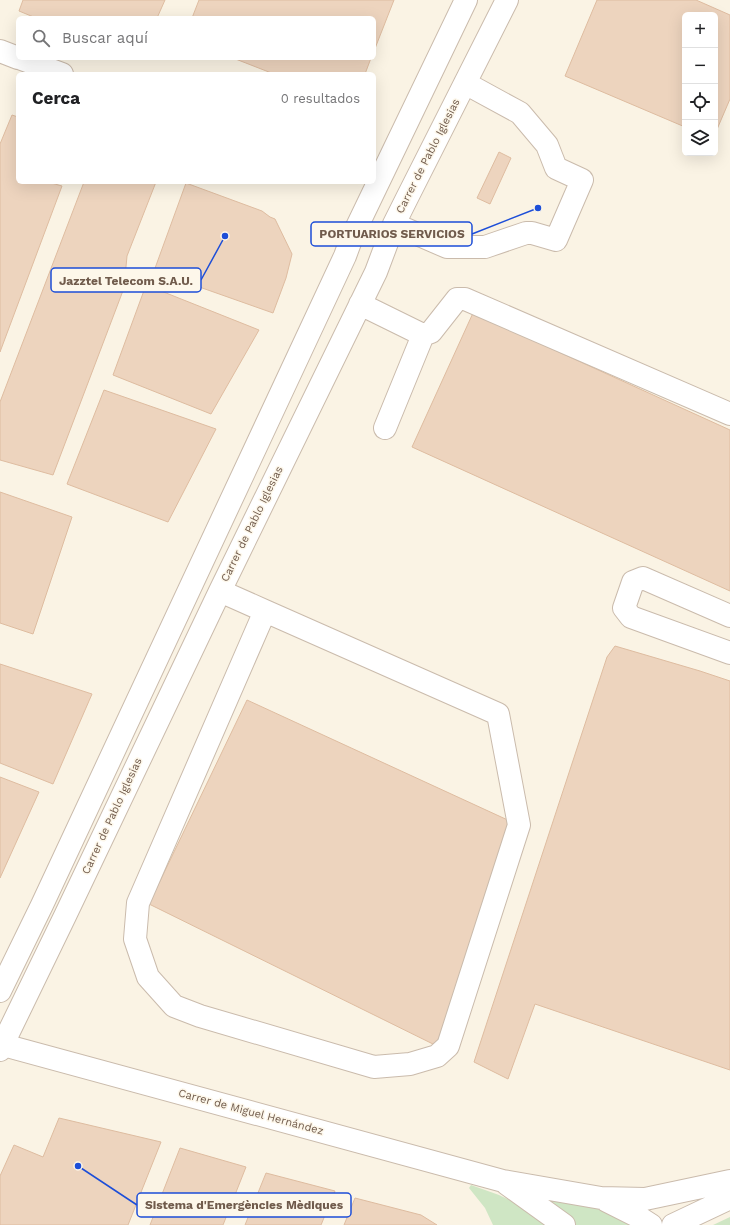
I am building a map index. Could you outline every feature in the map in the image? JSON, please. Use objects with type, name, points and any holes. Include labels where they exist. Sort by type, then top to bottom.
[{"type":"street","points":[[376,171],[466,0]]},
{"type":"street","name":"Carrer de Pablo Iglesias","points":[[1,1046],[220,591],[376,272],[394,224],[507,0]]},
{"type":"street","points":[[0,51],[16,57]]},
{"type":"street","points":[[24,60],[56,72]]},
{"type":"street","points":[[394,224],[447,247],[485,247],[526,233],[532,233],[556,240],[582,180],[556,168],[547,145],[520,113],[465,83]]},
{"type":"street","points":[[0,991],[42,905],[369,184],[407,198]]},
{"type":"street","points":[[384,428],[423,335],[431,332],[457,299],[465,299],[730,414]]},
{"type":"street","points":[[360,304],[423,335]]},
{"type":"street","points":[[730,616],[643,578],[632,582],[624,608],[631,617],[730,653]]},
{"type":"street","points":[[220,591],[498,714],[519,824],[448,1046],[437,1056],[410,1064],[374,1068],[200,1016],[174,1006],[148,977],[135,939],[138,903],[265,611]]},
{"type":"street","name":"Carrer de Miguel Hernández","points":[[1,1046],[503,1181],[601,1198],[645,1199],[730,1181]]},
{"type":"street","name":"Carrer de Miguel Hernández","points":[[503,1181],[564,1225]]},
{"type":"street","name":"Carrer de Miguel Hernández","points":[[601,1198],[637,1216],[651,1225]]},
{"type":"street","points":[[673,1225],[730,1198]]},
{"type":"green space","points":[[471,1185],[499,1195],[518,1204],[548,1225],[493,1225],[485,1208],[469,1188]]},
{"type":"green space","points":[[539,1192],[620,1215],[640,1225],[576,1225],[536,1196]]},
{"type":"green space","points":[[730,1217],[730,1225],[713,1225]]},
{"type":"building","points":[[23,0],[165,0],[158,16],[31,16],[19,11]]},
{"type":"building","points":[[199,0],[394,0],[376,46],[376,16],[193,16]]},
{"type":"building","points":[[597,0],[696,0],[730,15],[730,99],[718,127],[718,12],[682,12],[682,126],[565,76]]},
{"type":"building","points":[[238,60],[370,60],[366,72],[269,72]]},
{"type":"building","points":[[12,115],[16,116],[16,184],[55,184],[62,186],[0,352],[0,144]]},
{"type":"building","points":[[499,152],[511,158],[490,204],[477,198]]},
{"type":"building","points":[[83,184],[155,184],[127,256],[124,288],[53,475],[0,460],[0,402]]},
{"type":"building","points":[[186,184],[262,211],[275,219],[292,254],[286,278],[273,313],[154,271]]},
{"type":"building","points":[[146,285],[259,330],[211,414],[113,375]]},
{"type":"building","points":[[473,313],[730,430],[730,591],[412,447]]},
{"type":"building","points":[[104,390],[216,429],[168,522],[67,484]]},
{"type":"building","points":[[0,492],[72,517],[33,634],[0,623]]},
{"type":"building","points":[[615,646],[730,681],[730,1070],[535,1004],[508,1079],[474,1062],[607,657]]},
{"type":"building","points":[[0,664],[92,694],[53,784],[0,763]]},
{"type":"building","points":[[247,700],[512,822],[437,1046],[149,904]]},
{"type":"building","points":[[0,777],[39,792],[0,878]]},
{"type":"building","points":[[59,1118],[161,1142],[128,1225],[0,1225],[0,1176],[14,1145],[43,1157]]},
{"type":"building","points":[[180,1148],[246,1167],[223,1225],[150,1225]]},
{"type":"building","points":[[266,1173],[335,1191],[321,1225],[245,1225]]},
{"type":"building","points":[[355,1198],[421,1215],[437,1225],[344,1225]]},
{"type":"place","name":"PORTUARIOS SERVICIOS","points":[[538,208]]},
{"type":"place","name":"Jazztel Telecom S.A.U.","points":[[225,236]]},
{"type":"place","name":"Sistema d'Emergències Mèdiques","points":[[78,1166]]}]
